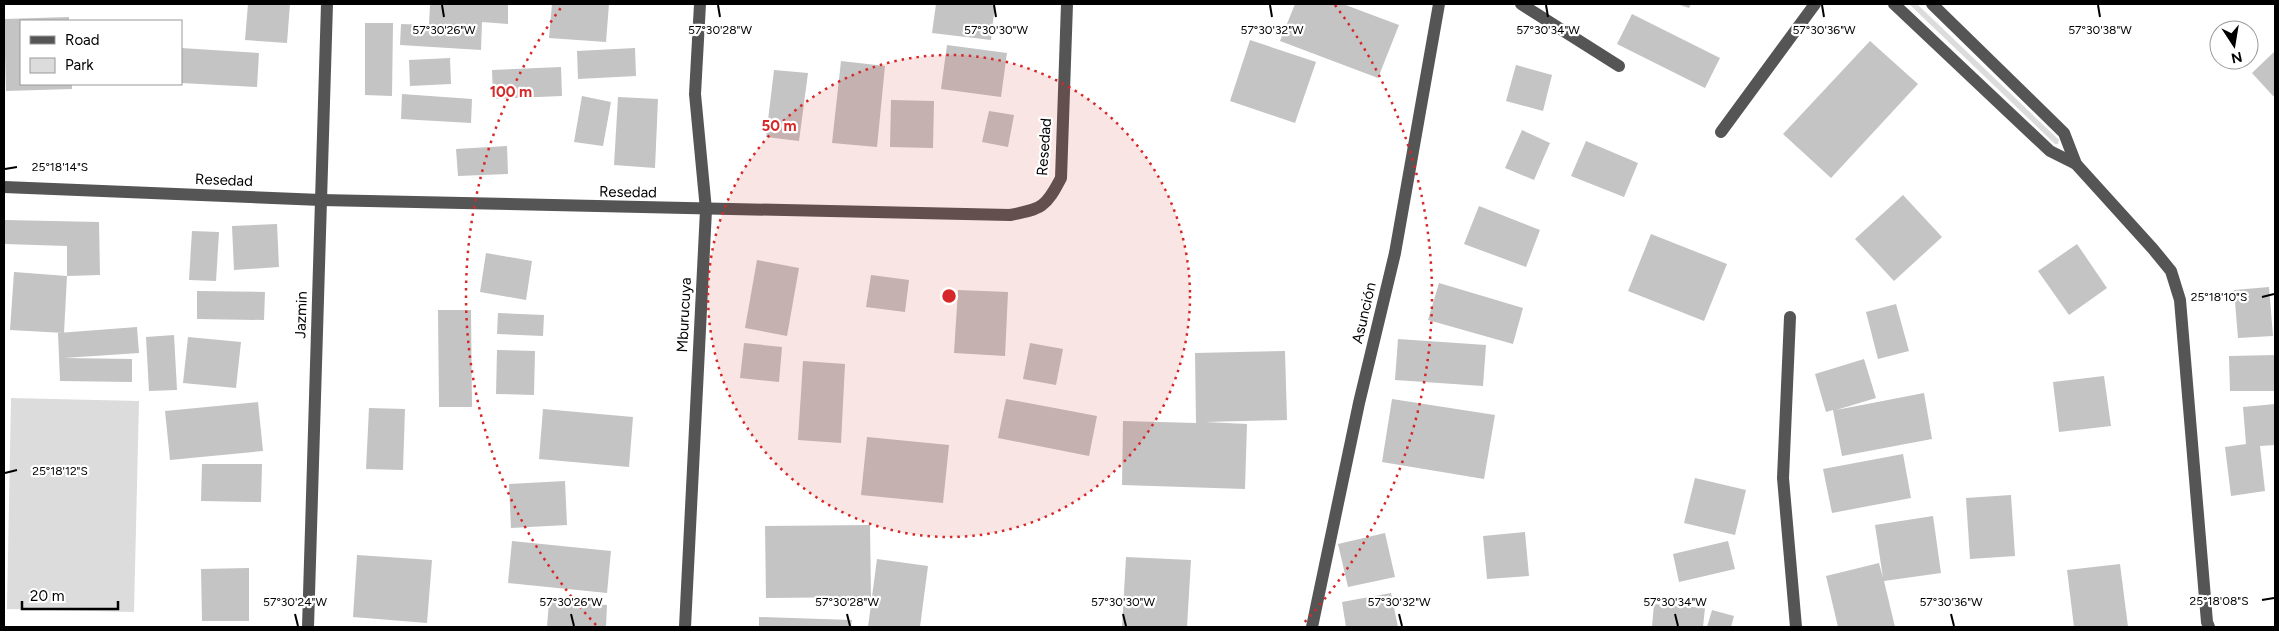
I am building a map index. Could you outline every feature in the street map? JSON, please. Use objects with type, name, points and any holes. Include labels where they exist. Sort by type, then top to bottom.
[{"type":"street","name":"Jazmin","points":[[308,627],[327,4]]},
{"type":"street","name":"Mburucuya","points":[[685,627],[706,210],[695,94],[700,4]]},
{"type":"street","name":"Resedad","points":[[4,187],[321,200],[706,210],[1010,215],[1032,211],[1050,200],[1061,178],[1067,4]]},
{"type":"street","name":"Asunción","points":[[1312,627],[1359,403],[1395,253],[1440,4]]},
{"type":"street","points":[[1521,4],[1618,66]]},
{"type":"street","points":[[1721,132],[1815,4]]},
{"type":"street","points":[[1894,4],[2050,151],[2076,164]]},
{"type":"street","points":[[1932,4],[2064,133],[2076,164],[2171,271],[2180,300],[2206,612],[2209,627]]},
{"type":"street","points":[[1790,317],[1783,478],[1796,627]]},
{"type":"green space","points":[[1909,4],[1917,4],[2059,140],[2058,144],[2055,144]]},
{"type":"green space","points":[[11,398],[139,401],[134,612],[7,609]]},
{"type":"building","points":[[248,4],[290,4],[287,43],[245,40]]},
{"type":"building","points":[[430,4],[508,4],[508,24],[482,22],[481,50],[400,45],[401,24],[429,25]]},
{"type":"building","points":[[552,4],[609,4],[606,42],[549,38]]},
{"type":"building","points":[[936,4],[995,4],[991,40],[932,33]]},
{"type":"building","points":[[1295,4],[1343,4],[1399,25],[1378,78],[1280,41]]},
{"type":"building","points":[[1677,4],[1691,4],[1689,8]]},
{"type":"building","points":[[1632,14],[1720,58],[1705,88],[1617,44]]},
{"type":"building","points":[[69,17],[69,20],[20,20],[20,85],[72,85],[72,89],[6,91],[4,19]]},
{"type":"building","points":[[365,23],[393,23],[392,96],[365,95]]},
{"type":"building","points":[[1250,40],[1316,62],[1295,123],[1230,101]]},
{"type":"building","points":[[1870,41],[1918,84],[1831,178],[1783,134]]},
{"type":"building","points":[[947,45],[1007,53],[1001,97],[941,89]]},
{"type":"building","points":[[182,48],[259,53],[257,87],[182,83]]},
{"type":"building","points":[[635,48],[636,76],[578,79],[577,51]]},
{"type":"building","points":[[2275,51],[2275,95],[2273,96],[2252,73],[2255,70],[2259,70],[2259,66]]},
{"type":"building","points":[[450,58],[451,84],[410,86],[409,60]]},
{"type":"building","points":[[841,61],[885,66],[877,147],[832,143]]},
{"type":"building","points":[[1516,65],[1552,75],[1543,111],[1506,101]]},
{"type":"building","points":[[561,67],[562,96],[493,99],[492,70]]},
{"type":"building","points":[[774,70],[808,73],[799,141],[766,137]]},
{"type":"building","points":[[402,94],[472,99],[471,123],[401,119]]},
{"type":"building","points":[[582,96],[611,102],[603,146],[574,142]]},
{"type":"building","points":[[618,97],[658,99],[655,168],[614,165]]},
{"type":"building","points":[[891,100],[934,101],[933,148],[890,147]]},
{"type":"building","points":[[989,111],[1014,115],[1008,147],[982,142]]},
{"type":"building","points":[[1522,130],[1550,143],[1534,180],[1505,168]]},
{"type":"building","points":[[1586,141],[1638,163],[1624,197],[1571,176]]},
{"type":"building","points":[[507,146],[508,174],[458,176],[456,149]]},
{"type":"building","points":[[1903,195],[1942,237],[1894,281],[1855,239]]},
{"type":"building","points":[[1479,206],[1540,230],[1526,267],[1464,244]]},
{"type":"building","points":[[5,220],[99,222],[100,275],[67,276],[67,246],[4,244]]},
{"type":"building","points":[[277,224],[279,267],[234,270],[232,226]]},
{"type":"building","points":[[192,231],[219,232],[216,281],[189,280]]},
{"type":"building","points":[[1651,234],[1727,264],[1704,321],[1628,291]]},
{"type":"building","points":[[2077,244],[2107,288],[2069,315],[2038,271]]},
{"type":"building","points":[[486,253],[532,261],[526,300],[480,292]]},
{"type":"building","points":[[757,260],[799,268],[787,336],[745,328]]},
{"type":"building","points":[[14,272],[67,276],[64,333],[10,330]]},
{"type":"building","points":[[871,275],[909,280],[905,312],[866,307]]},
{"type":"building","points":[[1439,283],[1523,308],[1513,344],[1428,320]]},
{"type":"building","points":[[2269,287],[2273,336],[2238,338],[2234,290]]},
{"type":"building","points":[[958,290],[1008,292],[1005,356],[954,353]]},
{"type":"building","points":[[197,291],[265,292],[264,320],[197,319]]},
{"type":"building","points":[[1896,304],[1909,351],[1878,359],[1866,312]]},
{"type":"building","points":[[438,310],[471,310],[472,407],[439,407]]},
{"type":"building","points":[[498,313],[544,315],[543,336],[497,334]]},
{"type":"building","points":[[137,327],[139,353],[64,358],[132,359],[132,382],[60,381],[58,333]]},
{"type":"building","points":[[174,335],[177,390],[149,391],[146,337]]},
{"type":"building","points":[[188,337],[241,342],[236,388],[183,383]]},
{"type":"building","points":[[1398,339],[1486,345],[1483,386],[1395,380]]},
{"type":"building","points":[[744,343],[782,347],[779,382],[740,378]]},
{"type":"building","points":[[1030,343],[1063,349],[1056,385],[1023,379]]},
{"type":"building","points":[[497,350],[535,351],[534,395],[496,394]]},
{"type":"building","points":[[1285,351],[1287,420],[1205,422],[1247,424],[1245,489],[1122,485],[1123,421],[1196,423],[1195,353]]},
{"type":"building","points":[[2275,355],[2275,391],[2230,391],[2229,356]]},
{"type":"building","points":[[1864,359],[1876,398],[1836,410],[1924,393],[1932,439],[1842,456],[1833,410],[1826,412],[1815,374]]},
{"type":"building","points":[[803,361],[845,364],[841,443],[798,440]]},
{"type":"building","points":[[2104,376],[2111,426],[2059,432],[2053,382]]},
{"type":"building","points":[[1006,399],[1097,416],[1089,456],[998,438]]},
{"type":"building","points":[[1392,399],[1495,415],[1484,479],[1382,462]]},
{"type":"building","points":[[258,402],[263,451],[170,460],[165,411]]},
{"type":"building","points":[[2275,404],[2275,445],[2260,446],[2265,491],[2231,496],[2225,447],[2246,444],[2243,407]]},
{"type":"building","points":[[369,408],[405,409],[403,470],[366,469]]},
{"type":"building","points":[[543,409],[633,417],[629,467],[539,459]]},
{"type":"building","points":[[867,437],[949,445],[943,503],[861,495]]},
{"type":"building","points":[[1903,454],[1911,498],[1832,513],[1823,469]]},
{"type":"building","points":[[202,464],[262,464],[261,502],[201,501]]},
{"type":"building","points":[[1695,478],[1746,490],[1735,535],[1684,523]]},
{"type":"building","points":[[565,481],[567,525],[511,528],[509,484]]},
{"type":"building","points":[[2011,495],[2015,556],[1970,559],[1966,498]]},
{"type":"building","points":[[1933,516],[1941,573],[1884,581],[1895,627],[1838,627],[1826,576],[1879,563],[1883,578],[1875,525]]},
{"type":"building","points":[[870,525],[871,597],[766,598],[765,526]]},
{"type":"building","points":[[1525,532],[1529,576],[1487,579],[1483,536]]},
{"type":"building","points":[[1385,533],[1395,577],[1348,587],[1338,544]]},
{"type":"building","points":[[512,541],[611,551],[607,593],[508,583]]},
{"type":"building","points":[[1728,541],[1735,569],[1679,582],[1673,554]]},
{"type":"building","points":[[357,555],[432,560],[427,623],[353,617]]},
{"type":"building","points":[[1126,557],[1191,560],[1187,627],[1122,627]]},
{"type":"building","points":[[877,559],[928,566],[920,627],[868,627]]},
{"type":"building","points":[[2120,564],[2128,627],[2074,627],[2067,570]]},
{"type":"building","points":[[249,568],[249,621],[202,621],[201,569]]},
{"type":"building","points":[[1391,593],[1398,627],[1346,627],[1342,602]]},
{"type":"building","points":[[549,601],[607,605],[606,627],[547,627]]},
{"type":"building","points":[[1654,604],[1705,608],[1703,627],[1652,627]]},
{"type":"building","points":[[1712,610],[1734,616],[1731,627],[1707,627]]},
{"type":"building","points":[[759,617],[852,620],[851,627],[759,627]]}]
